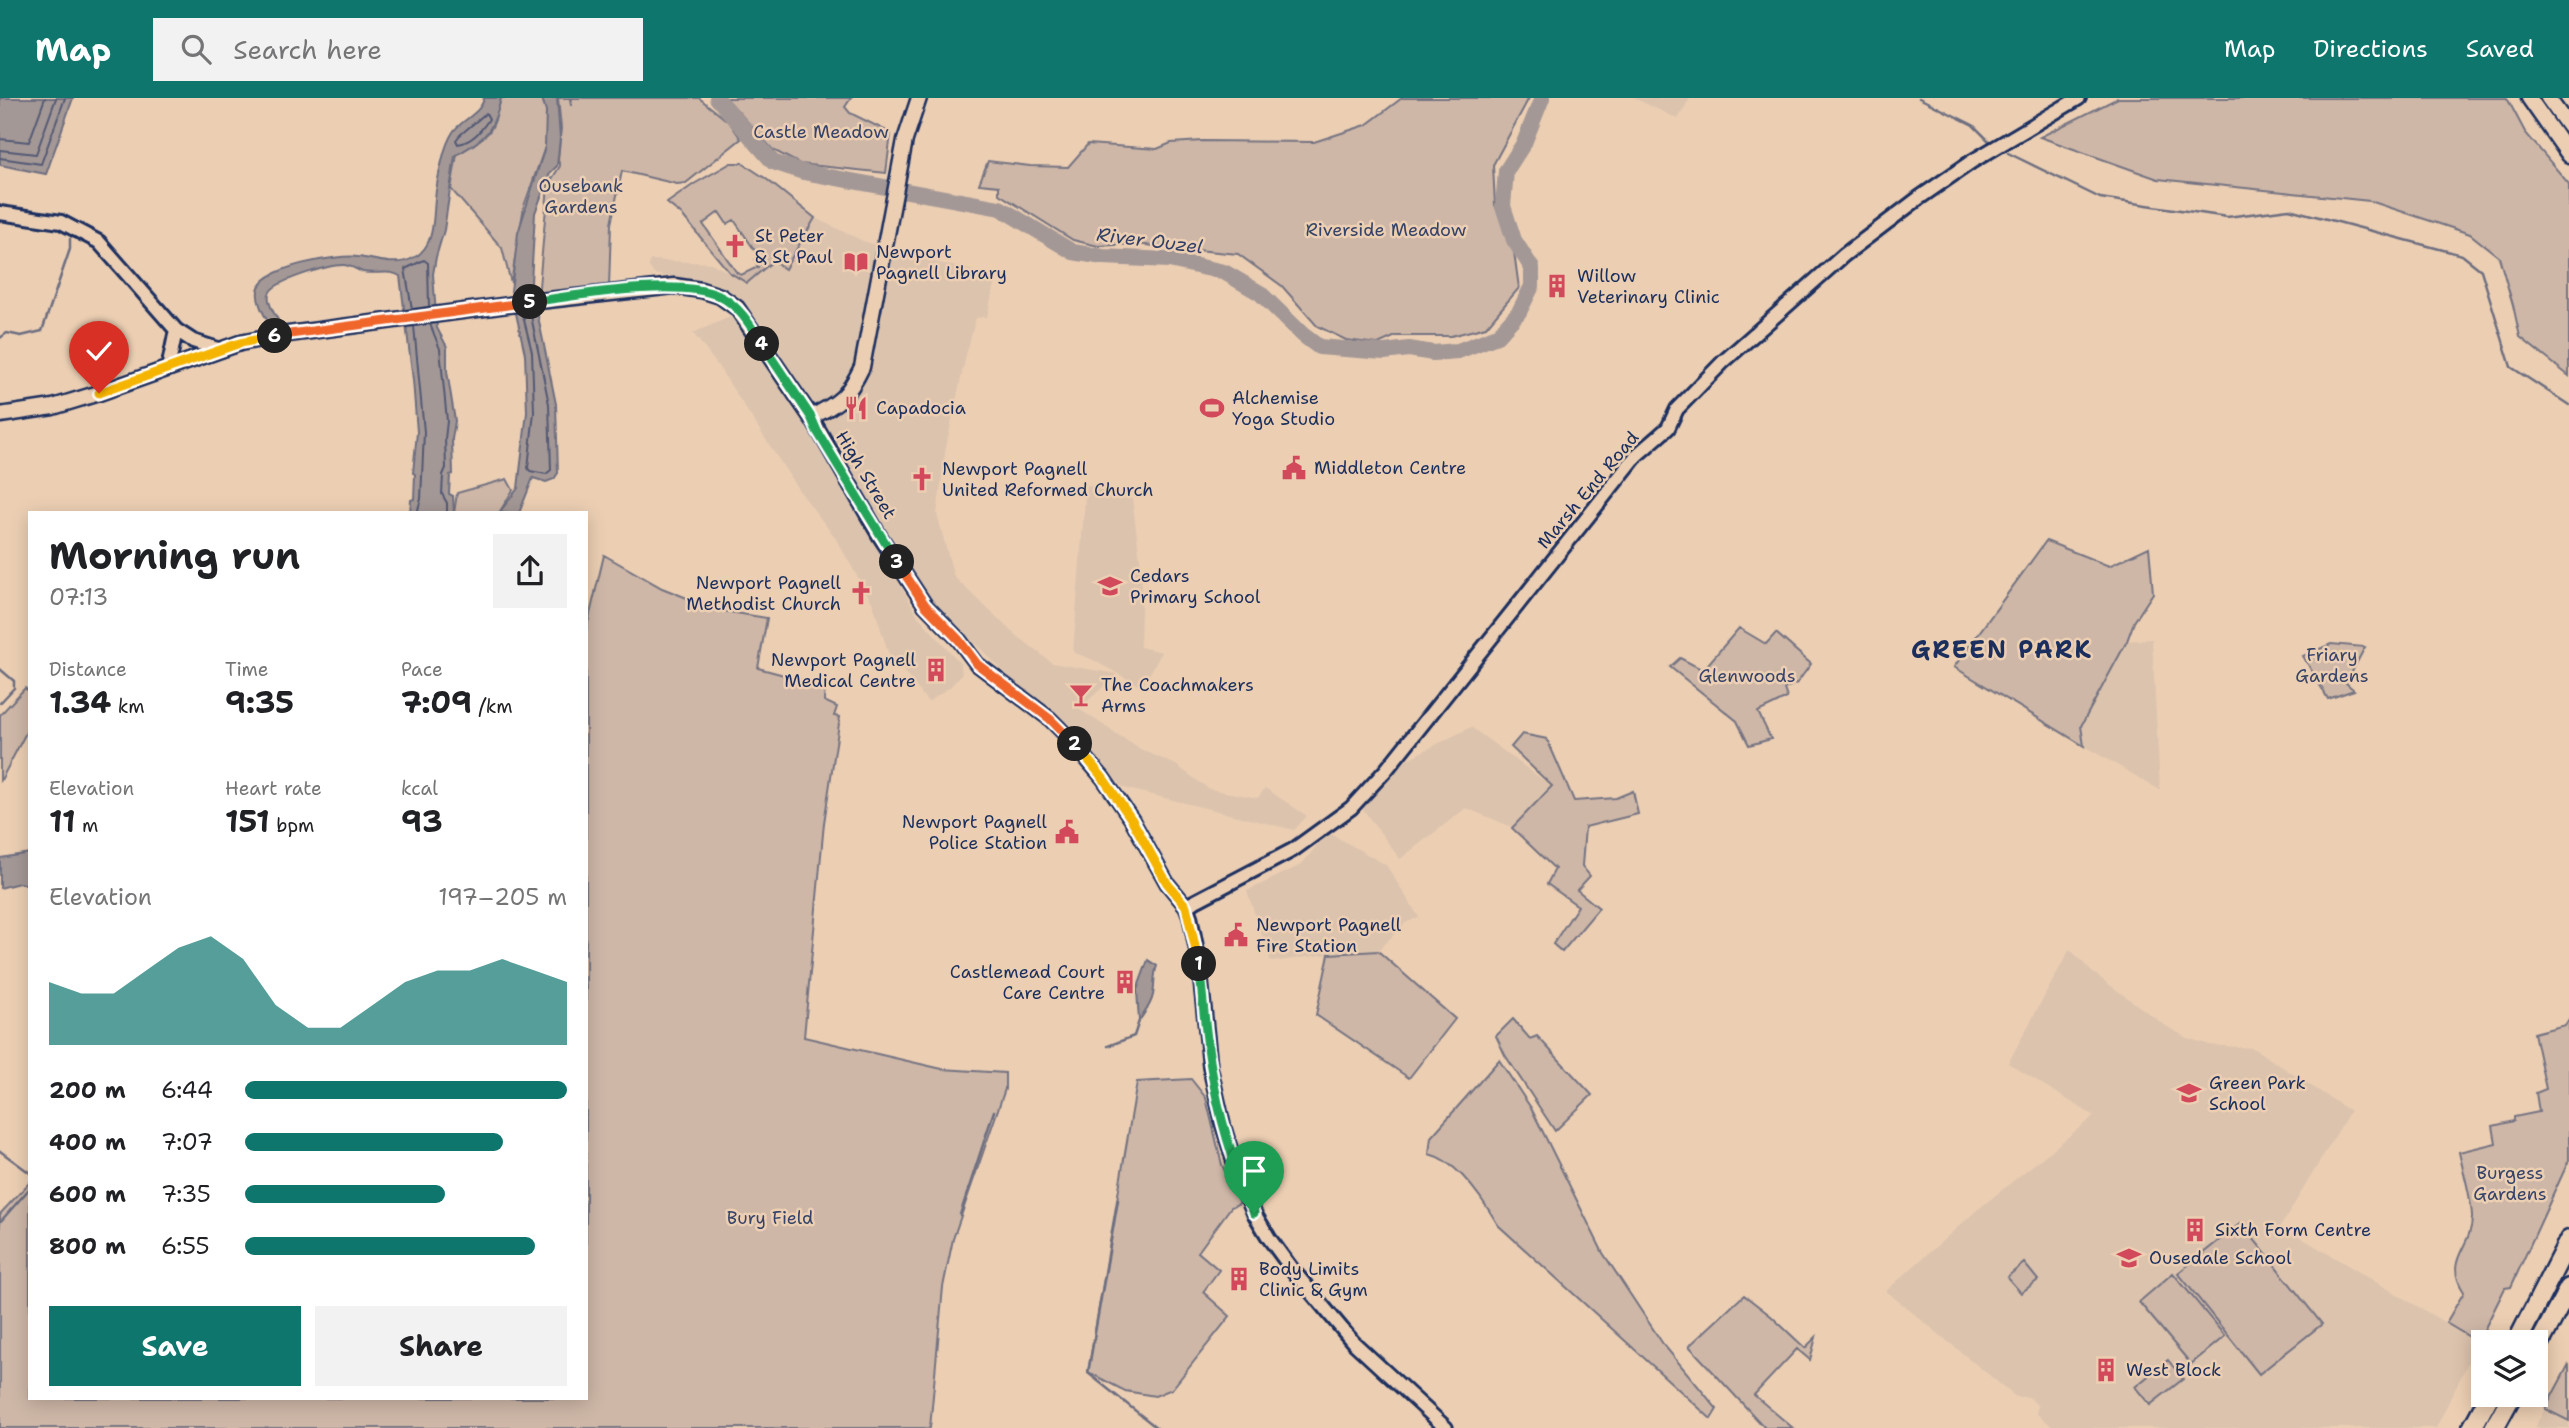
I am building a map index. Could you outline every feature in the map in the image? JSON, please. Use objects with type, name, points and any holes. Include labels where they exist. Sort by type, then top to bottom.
[{"type":"highway","points":[[2523,1330],[2569,1240]]},
{"type":"highway","points":[[2546,1330],[2569,1287]]},
{"type":"highway","points":[[2472,1428],[2483,1407]]},
{"type":"highway","points":[[2494,1428],[2505,1407]]},
{"type":"main road","points":[[811,417],[846,396],[862,367],[905,140],[919,98]]},
{"type":"main road","points":[[2529,98],[2569,155]]},
{"type":"main road","points":[[2548,98],[2569,127]]},
{"type":"main road","name":"High Street","points":[[0,415],[53,407],[240,343],[281,335],[674,286],[720,296],[737,308],[803,409],[811,417]]},
{"type":"street","name":"Marsh End Road","points":[[1186,906],[1293,850],[1351,808],[1386,770],[1637,455],[1668,428],[1677,409],[1733,353],[1844,254],[1919,198],[1971,162],[2079,98]]},
{"type":"street","points":[[0,213],[61,222],[99,242],[176,330],[193,341],[221,350]]},
{"type":"street","points":[[168,369],[176,330]]},
{"type":"street","name":"High Street","points":[[811,417],[879,535],[925,605],[959,640],[977,664],[1050,719],[1082,752],[1132,820],[1167,883],[1186,906]]},
{"type":"street","points":[[1186,906],[1199,962],[1210,1067],[1238,1175],[1254,1213],[1291,1268],[1353,1342],[1446,1428]]},
{"type":"shaded area","points":[[1634,98],[1690,98],[1678,119]]},
{"type":"shaded area","points":[[815,218],[863,241],[996,276],[987,317],[976,318],[946,447],[937,514],[954,577],[1009,629],[1052,663],[1117,674],[1079,709],[1138,748],[1176,765],[1209,789],[1258,798],[1265,788],[1307,816],[1294,830],[1124,788],[933,603],[823,427],[753,322],[706,284],[654,274],[649,267],[650,260],[711,263],[748,283],[772,263],[786,270]]},
{"type":"shaded area","points":[[730,317],[743,328],[818,443],[918,616],[961,664],[962,674],[950,687],[928,702],[888,652],[873,604],[836,539],[798,489],[718,366],[693,333]]},
{"type":"shaded area","name":"Cedars Primary School","points":[[1086,485],[1132,498],[1142,574],[1140,647],[1162,652],[1142,687],[1073,652]]},
{"type":"shaded area","points":[[2152,639],[2160,790],[2084,746],[2081,726],[2127,641]]},
{"type":"shaded area","points":[[1471,727],[1551,786],[1512,827],[1466,808],[1400,859],[1362,808],[1404,761]]},
{"type":"shaded area","points":[[1328,832],[1386,865],[1419,917],[1405,923],[1378,951],[1271,962],[1247,891],[1301,865]]},
{"type":"shaded area","name":"Ousedale School","points":[[2070,949],[2092,972],[2166,1026],[2187,1038],[2210,1045],[2253,1048],[2350,1111],[2281,1226],[2471,1338],[2471,1356],[2436,1428],[2054,1428],[2036,1413],[2038,1406],[2029,1397],[2016,1397],[1886,1291],[1976,1211],[2094,1116],[2008,1063]]},
{"type":"shaded area","points":[[2545,1409],[2569,1421],[2569,1428],[2534,1428]]},
{"type":"green space","points":[[501,98],[542,98],[549,117],[545,147],[524,206],[511,283],[502,248],[451,189],[458,149],[489,132]]},
{"type":"green space","name":"Ousebank Gardens","points":[[558,98],[570,98],[571,106],[572,98],[699,98],[730,123],[741,139],[686,183],[677,184],[622,171],[611,224],[609,288],[538,298],[548,185],[560,166],[558,160],[561,128]]},
{"type":"green space","name":"Castle Meadow","points":[[726,98],[851,98],[845,107],[850,113],[891,133],[886,173],[800,164],[773,150]]},
{"type":"green space","name":"Riverside Meadow","points":[[1402,98],[1529,98],[1493,165],[1495,205],[1514,252],[1519,288],[1486,327],[1451,336],[1396,336],[1378,344],[1346,340],[1317,326],[1282,286],[1238,254],[1134,244],[1098,246],[1073,240],[999,194],[999,186],[979,184],[988,161],[1068,167],[1088,144],[1157,149],[1171,143],[1202,141],[1314,142],[1366,125]]},
{"type":"green space","points":[[2118,98],[2507,98],[2525,132],[2569,184],[2569,376],[2520,337],[2499,257],[2470,234],[2370,201],[2158,179],[2040,137]]},
{"type":"green space","points":[[731,163],[742,163],[815,218],[785,269],[773,261],[747,283],[729,272],[683,216],[667,203]],"holes":[[[719,212],[727,224],[734,220],[758,255],[755,260],[758,267],[741,275],[737,273],[703,224]]]},
{"type":"green space","points":[[507,479],[513,490],[500,511],[454,511],[457,493]]},
{"type":"green space","points":[[2046,541],[2109,566],[2149,547],[2153,593],[2134,622],[2127,641],[2081,726],[2084,746],[1954,667]]},
{"type":"green space","name":"Bury Field","points":[[604,555],[662,588],[717,610],[767,618],[758,668],[825,686],[824,701],[837,707],[834,716],[840,717],[824,823],[804,1037],[942,1069],[1005,1073],[1005,1089],[953,1239],[943,1287],[930,1428],[0,1428],[0,1214],[28,1184],[28,1400],[588,1400],[588,623]]},
{"type":"green space","name":"Glenwoods","points":[[1739,628],[1766,644],[1776,633],[1811,664],[1797,683],[1784,689],[1787,698],[1758,712],[1771,739],[1749,745],[1737,721],[1670,667],[1680,658],[1703,670]]},
{"type":"green space","name":"Friary Gardens","points":[[2331,644],[2365,647],[2346,683],[2354,690],[2328,699],[2303,656]]},
{"type":"green space","points":[[25,688],[28,690],[28,729],[0,782],[0,715]]},
{"type":"green space","points":[[1522,734],[1547,739],[1574,801],[1616,798],[1633,791],[1638,814],[1585,827],[1582,866],[1590,876],[1577,890],[1599,908],[1562,952],[1553,944],[1578,906],[1547,884],[1555,869],[1512,828],[1552,786],[1511,747]]},
{"type":"green space","points":[[1378,951],[1455,1019],[1409,1078],[1316,1015],[1329,954]]},
{"type":"green space","points":[[1513,1019],[1530,1039],[1537,1036],[1592,1095],[1555,1131],[1505,1055],[1496,1036]]},
{"type":"green space","name":"Burgess Gardens","points":[[2569,1019],[2569,1160],[2511,1287],[2505,1288],[2484,1330],[2471,1330],[2471,1338],[2446,1323],[2464,1292],[2456,1270],[2471,1227],[2472,1216],[2459,1152],[2496,1143],[2493,1126],[2514,1121],[2514,1117],[2539,1112],[2536,1093],[2546,1089],[2534,1033],[2565,1025]]},
{"type":"green space","points":[[1499,1060],[1531,1108],[1603,1253],[1663,1344],[1717,1409],[1711,1419],[1498,1225],[1478,1194],[1460,1173],[1440,1158],[1429,1154],[1431,1137]]},
{"type":"green space","points":[[1191,1079],[1206,1098],[1222,1165],[1240,1203],[1231,1207],[1198,1252],[1219,1270],[1203,1292],[1230,1316],[1172,1389],[1155,1396],[1125,1391],[1088,1372],[1137,1082]]},
{"type":"green space","points":[[2241,1223],[2322,1324],[2259,1374],[2178,1273]]},
{"type":"green space","points":[[2024,1263],[2038,1280],[2021,1293],[2007,1277]]},
{"type":"green space","points":[[2173,1273],[2225,1336],[2191,1364],[2139,1302]]},
{"type":"green space","points":[[1744,1295],[1805,1348],[1816,1337],[1810,1360],[1797,1349],[1754,1395],[1793,1428],[1765,1428],[1689,1346]]},
{"type":"green space","points":[[2168,1360],[2183,1379],[2150,1405],[2135,1387]]},
{"type":"green space","points":[[2569,1364],[2569,1421],[2545,1409]]},
{"type":"water","points":[[0,98],[73,98],[46,174],[0,165]]},
{"type":"water","points":[[484,98],[501,98],[491,128],[481,139],[455,156],[444,230],[433,274],[437,328],[447,347],[447,371],[455,421],[452,439],[453,474],[450,475],[449,494],[453,496],[454,511],[410,511],[411,500],[414,499],[413,473],[417,432],[400,276],[392,273],[363,272],[343,265],[290,279],[272,289],[269,294],[271,307],[283,329],[273,331],[260,306],[258,291],[262,283],[272,275],[301,264],[348,257],[401,262],[422,252],[432,231],[437,184],[447,144],[453,132],[482,104]]},
{"type":"water","points":[[542,98],[557,98],[560,138],[557,166],[550,173],[535,213],[531,282],[556,404],[558,473],[554,479],[546,482],[533,478],[520,511],[501,511],[518,488],[527,412],[525,354],[511,291],[518,233],[545,147],[546,111]]},
{"type":"water","points":[[28,853],[28,885],[19,883],[0,888],[0,858]]},
{"type":"water","points":[[1148,960],[1157,966],[1154,991],[1139,1021],[1137,990]]},
{"type":"waterway","name":"River Ouzel","points":[[717,98],[773,162],[803,172],[1000,208],[1073,252],[1103,257],[1169,260],[1224,272],[1260,293],[1319,347],[1384,352],[1409,349],[1433,353],[1458,351],[1497,336],[1519,312],[1532,286],[1532,268],[1514,240],[1503,206],[1506,171],[1524,143],[1542,98]]},
{"type":"waterway","points":[[1919,98],[1973,125],[1990,142]]},
{"type":"waterway","points":[[2008,153],[2100,198],[2227,217],[2289,209],[2462,255],[2481,270],[2511,367],[2569,405]]},
{"type":"waterway","points":[[0,338],[7,333],[21,336],[42,331],[70,249],[70,239]]},
{"type":"waterway","points":[[0,669],[14,681],[14,688],[0,703]]},
{"type":"waterway","points":[[1108,1046],[1134,1036],[1139,1021]]},
{"type":"waterway","points":[[960,1215],[994,1111]]},
{"type":"waterway","points":[[0,1151],[28,1172]]},
{"type":"waterway","points":[[0,1222],[28,1190]]},
{"type":"waterway","points":[[1118,1200],[1088,1373],[1157,1428]]},
{"type":"place","name":"St Peter & St Paul","points":[[735,246]]},
{"type":"place","name":"Newport Pagnell Library","points":[[856,262]]},
{"type":"place","name":"Willow Veterinary Clinic","points":[[1557,286]]},
{"type":"place","name":"Capadocia","points":[[856,408]]},
{"type":"place","name":"Alchemise Yoga Studio","points":[[1212,408]]},
{"type":"place","name":"Middleton Centre","points":[[1294,468]]},
{"type":"place","name":"Newport Pagnell United Reformed Church","points":[[922,479]]},
{"type":"place","name":"Cedars Primary School","points":[[1110,586]]},
{"type":"place","name":"Newport Pagnell Methodist Church","points":[[861,593]]},
{"type":"place","name":"Newport Pagnell Medical Centre","points":[[936,670]]},
{"type":"place","name":"The Coachmakers Arms","points":[[1081,695]]},
{"type":"place","name":"Newport Pagnell Police Station","points":[[1067,832]]},
{"type":"place","name":"Newport Pagnell Fire Station","points":[[1236,935]]},
{"type":"place","name":"Castlemead Court Care Centre","points":[[1125,982]]},
{"type":"place","name":"Green Park School","points":[[2189,1093]]},
{"type":"place","name":"Sixth Form Centre","points":[[2195,1230]]},
{"type":"place","name":"Ousedale School","points":[[2129,1258]]},
{"type":"place","name":"Body Limits Clinic & Gym","points":[[1239,1279]]},
{"type":"place","name":"West Block","points":[[2106,1370]]},
{"type":"district","name":"GREEN PARK","points":[[2002,650]]},
{"type":"route","points":[[99,393],[240,343],[281,335],[674,286],[720,296],[737,308],[803,409],[811,417],[879,535],[925,605],[959,640],[977,664],[1050,719],[1082,752],[1132,820],[1167,883],[1186,906],[1199,962],[1210,1067],[1238,1175],[1254,1213]]}]
